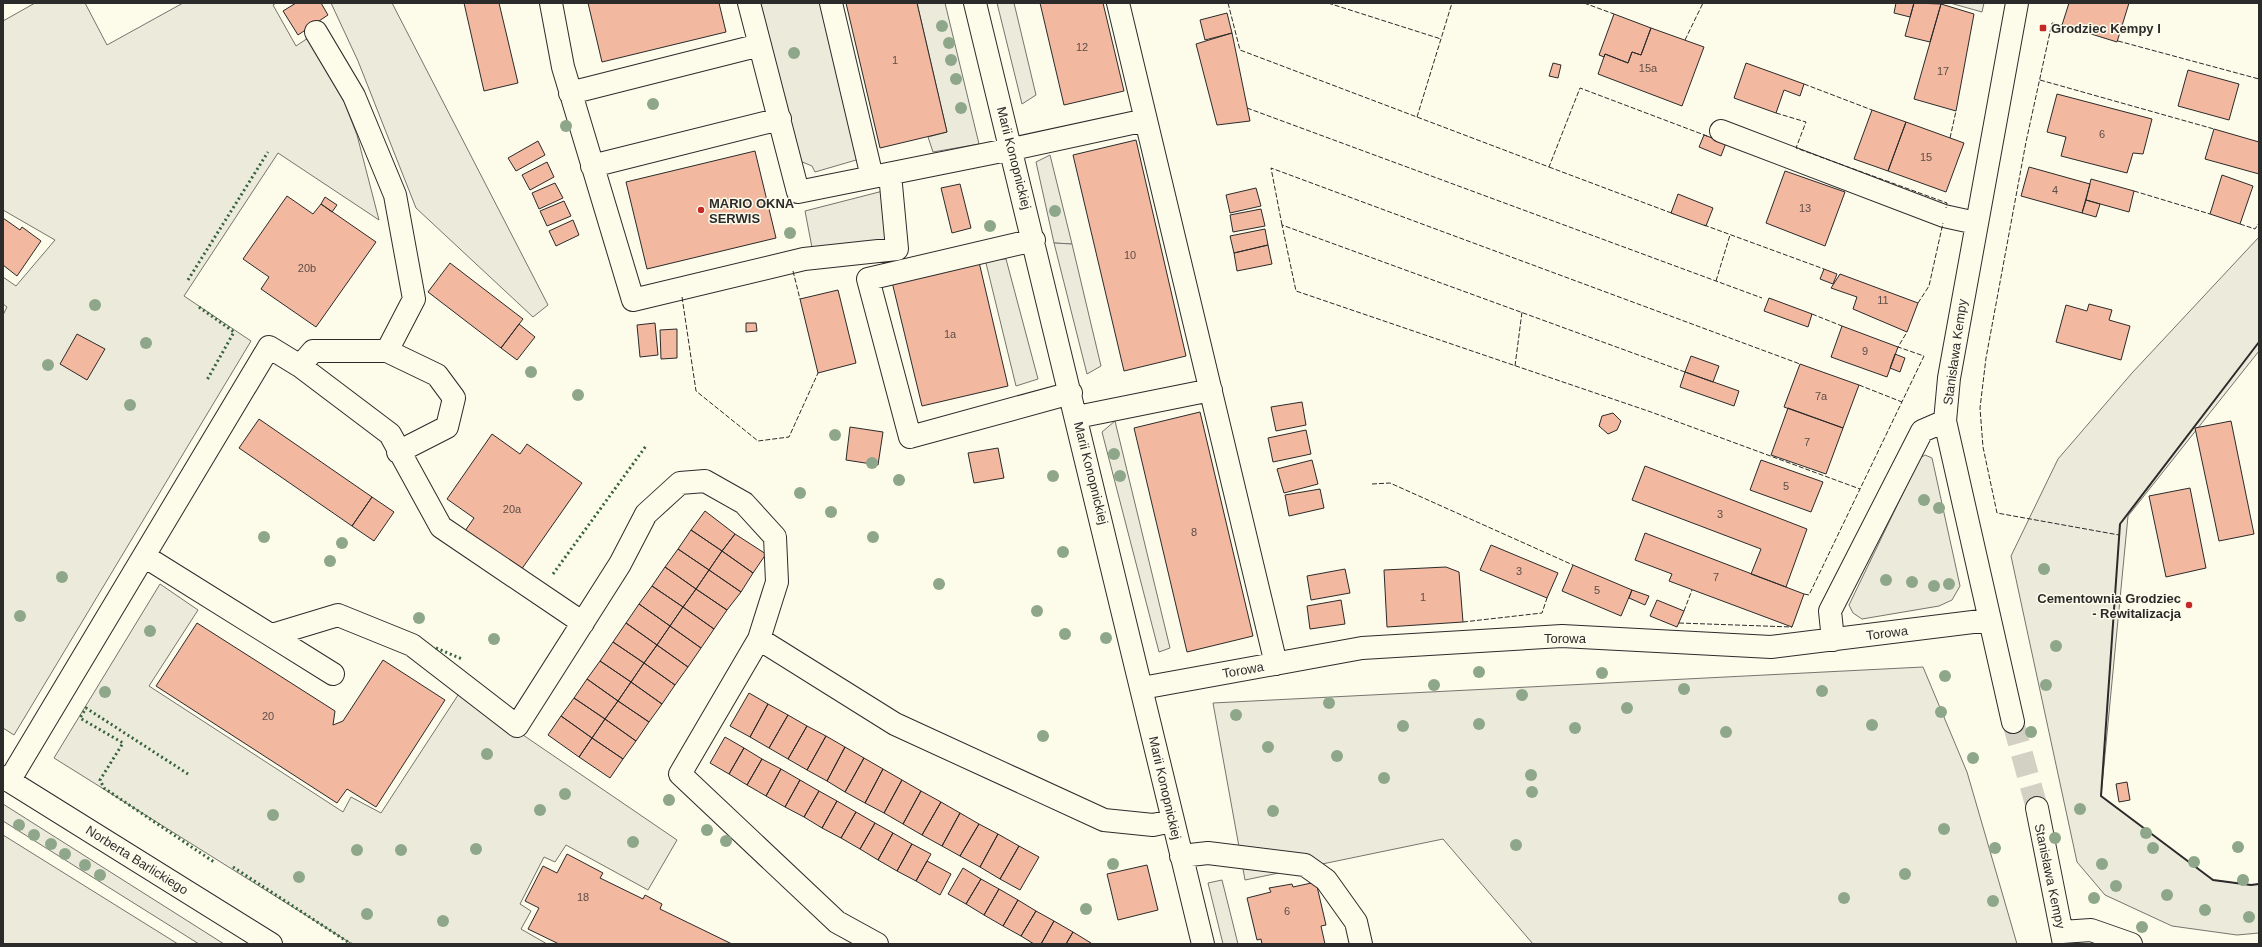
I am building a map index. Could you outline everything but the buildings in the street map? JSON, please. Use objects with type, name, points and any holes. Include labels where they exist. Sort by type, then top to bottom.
[{"type":"street","points":[[551,3],[563,67],[570,93],[633,300],[804,259],[897,249]]},
{"type":"street","points":[[749,3],[798,192],[1012,149],[1146,120]]},
{"type":"street","points":[[832,3],[881,176],[897,249],[907,270]]},
{"type":"street","name":"Marii Konopnickiej","points":[[976,3],[1142,688],[1172,821],[1203,944]]},
{"type":"street","points":[[1118,3],[1276,664]]},
{"type":"street","name":"Stanisława Kempy","points":[[2013,722],[1989,620],[1946,421],[1949,378],[2017,3]]},
{"type":"street","points":[[316,32],[354,96],[395,195],[414,299],[387,351]]},
{"type":"street","points":[[570,93],[760,45]]},
{"type":"street","points":[[592,166],[780,119]]},
{"type":"street","points":[[1721,131],[1944,216],[1976,223]]},
{"type":"street","points":[[1034,240],[868,279],[910,437],[1071,393]]},
{"type":"street","points":[[6,779],[144,556],[269,347],[300,366],[390,434],[398,452],[441,528],[583,623]]},
{"type":"street","points":[[300,366],[313,351],[387,351],[437,376],[454,398],[447,427],[398,452]]},
{"type":"street","points":[[1077,417],[1211,390]]},
{"type":"street","points":[[1833,640],[1830,611],[1922,431],[1946,421]]},
{"type":"street","points":[[272,635],[338,615],[412,645],[517,726],[620,564],[646,514],[680,483],[705,481],[744,503],[775,537],[777,582],[759,639],[680,774],[837,922],[872,943]]},
{"type":"street","points":[[144,556],[333,674]]},
{"type":"street","name":"Torowa","points":[[1142,688],[1362,648],[1562,636],[1771,647],[1989,620]]},
{"type":"street","points":[[759,639],[895,724],[1104,820],[1153,825],[1172,821]]},
{"type":"street","name":"Norberta Barlickiego","points":[[6,779],[271,944]]},
{"type":"street","name":"Stanisława Kempy","points":[[2036,808],[2063,938]]},
{"type":"street","points":[[1181,856],[1208,853],[1305,865],[1326,880],[1356,922],[1361,944]]},
{"type":"street","points":[[2063,938],[2091,930],[2131,944]]},
{"type":"shaded area","points":[[35,3],[85,3],[107,45],[183,3],[276,3],[273,5],[296,46],[311,36],[339,89],[357,135],[379,220],[278,153],[184,296],[251,341],[14,735],[3,728],[3,315],[7,307],[3,304],[3,277],[16,286],[55,240],[3,210],[3,21]]},
{"type":"shaded area","points":[[331,3],[392,3],[548,305],[533,317],[416,208],[358,61]]},
{"type":"shaded area","points":[[759,3],[824,3],[863,158],[815,172],[812,166],[800,161]]},
{"type":"shaded area","points":[[917,3],[945,3],[979,144],[933,152],[928,137],[947,132]]},
{"type":"shaded area","points":[[997,3],[1014,3],[1036,95],[1022,104]]},
{"type":"shaded area","points":[[1950,3],[1984,3],[1982,12]]},
{"type":"shaded area","points":[[1050,155],[1072,244],[1054,243],[1036,162]]},
{"type":"shaded area","points":[[883,191],[886,241],[814,258],[805,211]]},
{"type":"shaded area","points":[[2259,237],[2259,351],[2128,516],[2101,796],[2213,880],[2251,885],[2259,884],[2259,933],[2237,935],[2172,926],[2105,895],[2077,862],[2011,556],[2058,459],[2132,373]]},
{"type":"shaded area","points":[[1054,243],[1072,244],[1101,366],[1087,374]]},
{"type":"shaded area","points":[[985,259],[1006,259],[1038,379],[1016,386]]},
{"type":"shaded area","points":[[1115,421],[1170,648],[1159,652],[1102,432]]},
{"type":"shaded area","points":[[1925,455],[1932,458],[1960,586],[1952,600],[1939,606],[1862,619],[1853,613],[1849,605],[1920,458]]},
{"type":"shaded area","points":[[160,584],[198,610],[149,686],[343,812],[351,797],[381,813],[460,692],[677,840],[648,890],[566,845],[555,862],[544,857],[520,904],[531,911],[521,929],[547,944],[352,944],[54,758]]},
{"type":"shaded area","points":[[1923,667],[1967,772],[2017,944],[1533,944],[1443,839],[1245,880],[1213,703]]},
{"type":"shaded area","points":[[3,804],[224,944],[199,944],[3,821]]},
{"type":"shaded area","points":[[3,835],[178,944],[3,944]]},
{"type":"shaded area","points":[[1222,880],[1238,944],[1223,944],[1208,883]]},
{"type":"tunnel","points":[[2013,722],[2037,808]]},
{"type":"hedge","points":[[188,280],[268,152]]},
{"type":"hedge","points":[[199,307],[234,332],[207,380]]},
{"type":"hedge","points":[[553,574],[646,446]]},
{"type":"hedge","points":[[436,648],[462,659]]},
{"type":"hedge","points":[[188,774],[86,708],[80,718],[123,743],[100,780],[104,788],[214,862]]},
{"type":"hedge","points":[[233,867],[351,944]]},
{"type":"fence","points":[[1228,3],[1240,50],[1549,167],[1580,88],[1707,136]]},
{"type":"fence","points":[[1328,3],[1441,39]]},
{"type":"fence","points":[[1417,117],[1452,3]]},
{"type":"fence","points":[[1584,3],[1614,14]]},
{"type":"fence","points":[[1685,40],[1703,3]]},
{"type":"fence","points":[[2062,25],[2052,23],[2026,142],[1986,358],[1980,408],[1983,447],[1997,513],[2119,535]]},
{"type":"fence","points":[[2118,41],[2259,79]]},
{"type":"fence","points":[[2040,80],[2214,129]]},
{"type":"fence","points":[[1804,84],[1872,110]]},
{"type":"fence","points":[[1247,108],[1762,298]]},
{"type":"fence","points":[[1950,138],[1956,111]]},
{"type":"fence","points":[[1776,113],[1806,122],[1796,148],[1947,203],[1946,208]]},
{"type":"fence","points":[[1549,167],[1674,214]]},
{"type":"fence","points":[[1282,225],[1271,168],[1800,364]]},
{"type":"fence","points":[[2134,191],[2210,214]]},
{"type":"fence","points":[[1918,303],[1929,286],[1943,223]]},
{"type":"fence","points":[[2240,224],[2255,229],[2259,223]]},
{"type":"fence","points":[[1685,372],[1282,225],[1296,291],[1651,412],[1860,489]]},
{"type":"fence","points":[[1704,225],[1824,269]]},
{"type":"fence","points":[[1716,281],[1730,235]]},
{"type":"fence","points":[[793,271],[800,299]]},
{"type":"fence","points":[[682,297],[696,391],[758,441],[789,437],[818,373]]},
{"type":"fence","points":[[1515,366],[1522,312]]},
{"type":"fence","points":[[1812,314],[1842,326]]},
{"type":"fence","points":[[1804,594],[1809,595],[1924,356],[1898,347],[1907,332]]},
{"type":"fence","points":[[1859,385],[1902,402]]},
{"type":"fence","points":[[1372,484],[1390,483],[1573,565]]},
{"type":"fence","points":[[1684,611],[1692,590]]},
{"type":"fence","points":[[1463,622],[1542,613],[1547,598]]},
{"type":"fence","points":[[1679,623],[1792,627]]},
{"type":"wall","points":[[2259,342],[2120,524],[2101,796],[2213,880],[2251,885],[2259,884]]},
{"type":"place","name":"Grodziec Kempy I","points":[[2043,28]]},
{"type":"place","name":"MARIO OKNA SERWIS","points":[[701,210]]},
{"type":"place","name":"Cementownia Grodziec - Rewitalizacja","points":[[2189,605]]}]
